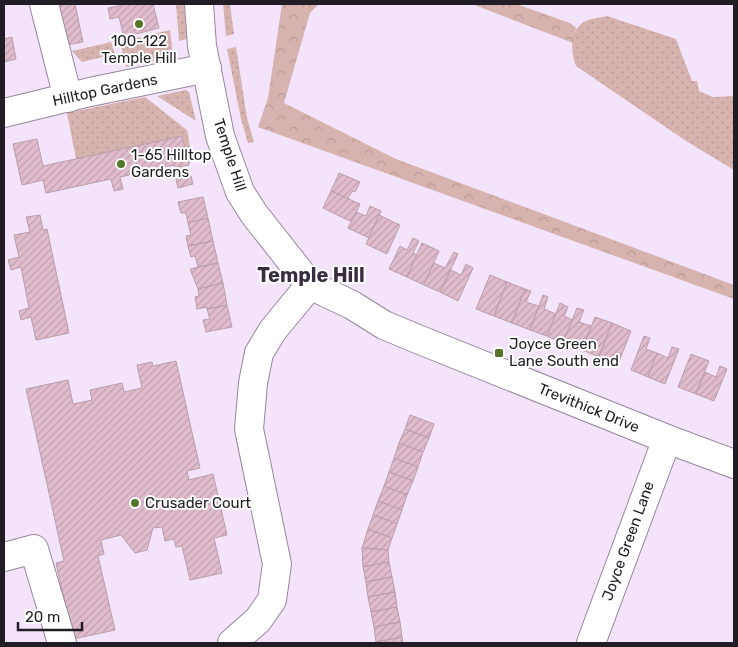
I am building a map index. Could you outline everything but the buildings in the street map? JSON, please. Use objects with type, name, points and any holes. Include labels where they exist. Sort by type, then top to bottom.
[{"type":"street","points":[[44,4],[68,98]]},
{"type":"street","name":"Temple Hill","points":[[199,4],[207,68],[220,136],[240,192],[254,214],[310,285]]},
{"type":"street","name":"Hilltop Gardens","points":[[4,113],[207,68]]},
{"type":"street","points":[[232,643],[258,620],[272,600],[276,564],[249,429],[253,383],[259,353],[273,330],[310,285]]},
{"type":"street","name":"Trevithick Drive","points":[[310,285],[352,305],[384,325],[734,464]]},
{"type":"street","name":"Joyce Green Lane","points":[[591,643],[667,439]]},
{"type":"street","points":[[4,557],[34,549],[62,643]]},
{"type":"green space","points":[[176,4],[184,4],[187,39],[179,41]]},
{"type":"green space","points":[[223,4],[230,4],[234,34],[226,36]]},
{"type":"green space","points":[[282,4],[319,4],[310,13],[284,103],[396,159],[734,285],[734,299],[258,127],[268,98]]},
{"type":"green space","points":[[472,4],[516,4],[570,23],[576,28],[573,43]]},
{"type":"green space","points":[[607,16],[676,39],[692,81],[697,81],[699,91],[713,97],[734,96],[734,170],[686,141],[576,66],[572,42],[579,26],[586,21]]},
{"type":"green space","points":[[170,30],[173,54],[167,58],[126,67],[120,42]]},
{"type":"green space","points":[[111,42],[115,54],[82,62],[72,51]]},
{"type":"green space","points":[[236,47],[247,118],[254,142],[248,143],[241,119],[227,49]]},
{"type":"green space","points":[[186,90],[189,92],[196,121],[157,96]]},
{"type":"green space","points":[[145,97],[187,130],[192,157],[189,165],[182,136],[76,159],[67,113]]},
{"type":"place","name":"100-122 Temple Hill","points":[[139,24]]},
{"type":"place","name":"1-65 Hilltop Gardens","points":[[121,164]]},
{"type":"place","name":"Joyce Green Lane South end","points":[[499,353]]},
{"type":"place","name":"Crusader Court","points":[[135,503]]},
{"type":"district","name":"Temple Hill","points":[[311,275]]}]
